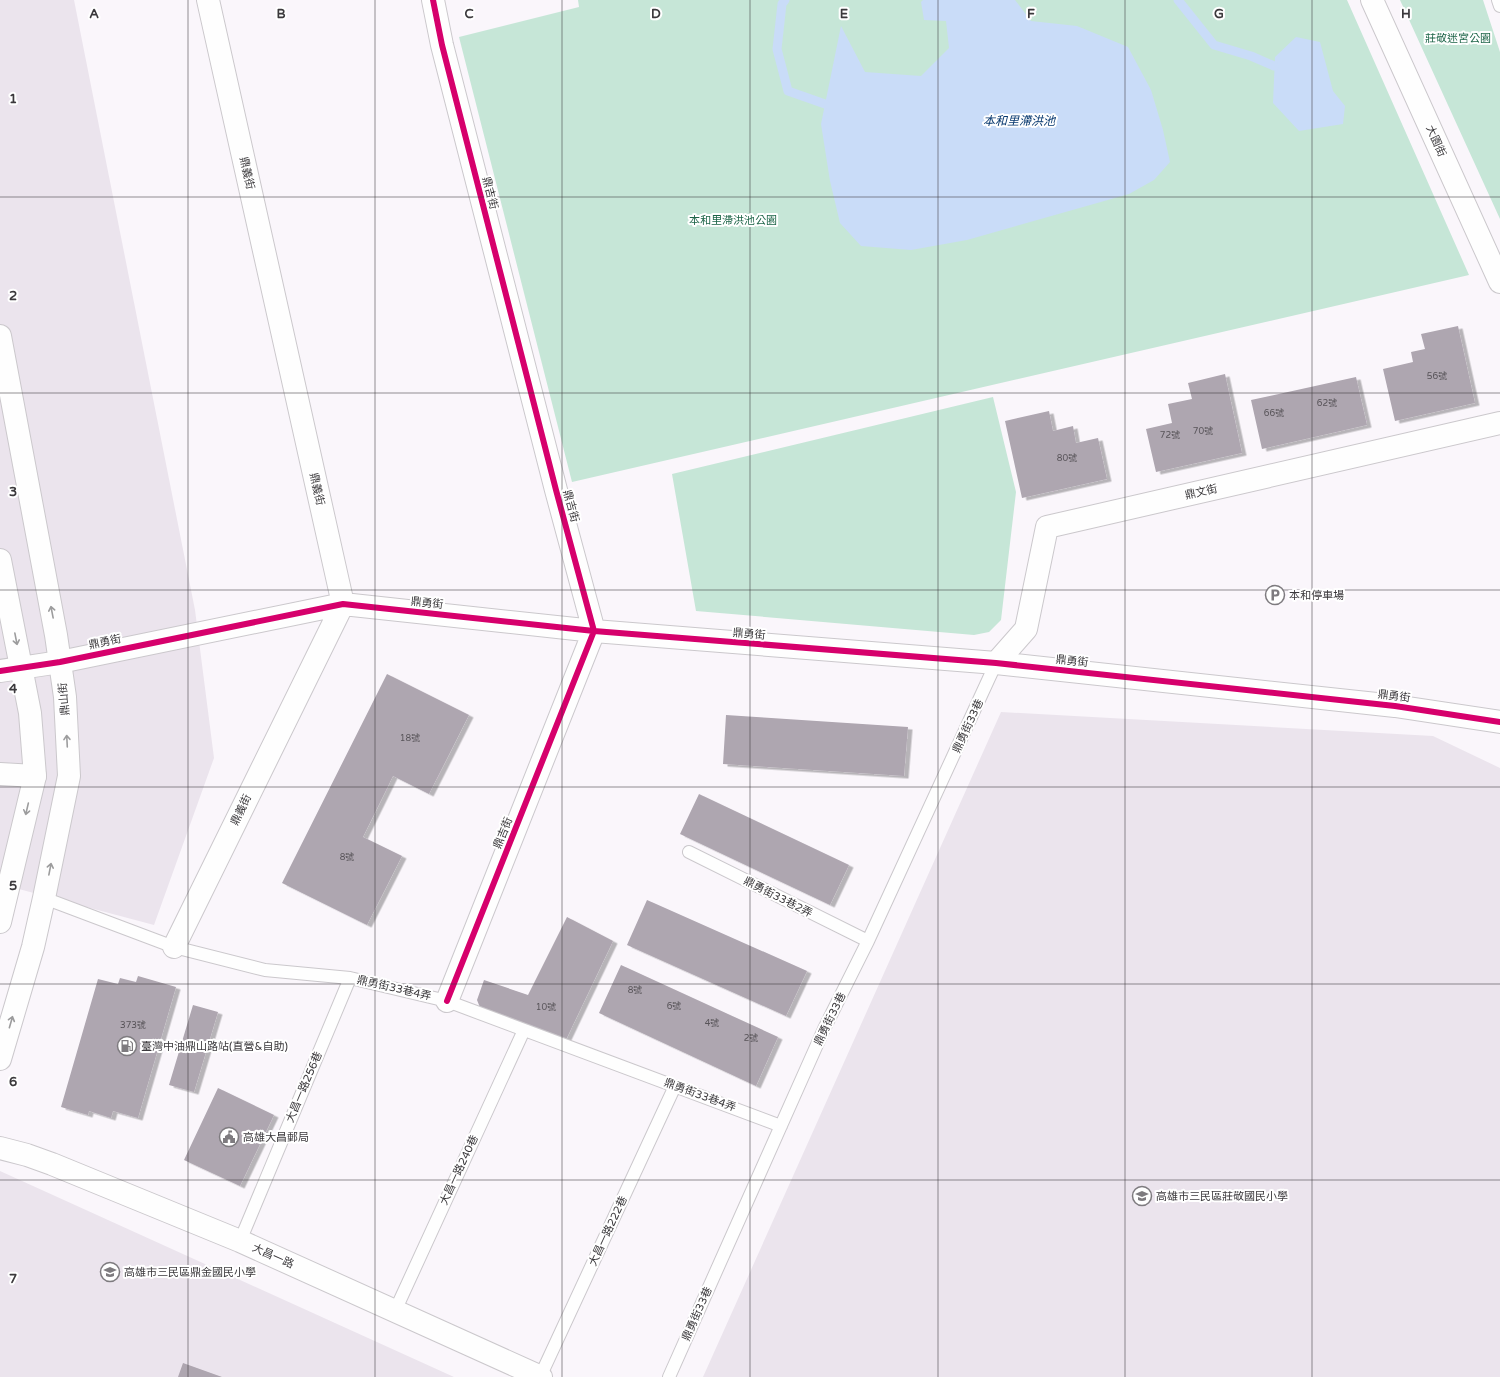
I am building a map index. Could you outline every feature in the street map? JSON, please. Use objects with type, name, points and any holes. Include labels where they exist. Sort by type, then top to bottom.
[{"type":"street","name":"鼎義街","points":[[174,947],[343,604],[208,0]]},
{"type":"street","name":"鼎吉街","points":[[432,0],[442,45],[554,482],[594,632],[447,1001]]},
{"type":"street","name":"大園街","points":[[1372,0],[1500,282]]},
{"type":"street","name":"鼎山街","points":[[0,336],[60,662],[64,697],[69,776],[33,947],[0,1059]]},
{"type":"street","name":"鼎文街","points":[[996,664],[1026,629],[1047,527],[1500,423]]},
{"type":"street","points":[[0,560],[30,713],[34,776],[0,922]]},
{"type":"street","name":"鼎勇街","points":[[0,670],[60,662],[343,604],[594,632],[996,664],[1395,706],[1500,722]]},
{"type":"street","points":[[0,774],[34,776]]},
{"type":"street","name":"大昌一路","points":[[0,1148],[28,1155],[52,1164],[240,1241],[541,1377]]},
{"type":"lane","points":[[1498,0],[1500,6]]},
{"type":"lane","name":"鼎勇街33巷","points":[[669,1377],[824,1029],[868,941],[996,664]]},
{"type":"lane","name":"鼎勇街33巷2弄","points":[[689,852],[868,941]]},
{"type":"lane","name":"鼎勇街33巷4弄","points":[[44,898],[174,947],[265,970],[350,978],[447,1001],[781,1126]]},
{"type":"lane","name":"大昌一路256巷","points":[[240,1241],[350,978]]},
{"type":"lane","name":"大昌一路240巷","points":[[395,1311],[524,1030]]},
{"type":"lane","name":"大昌一路222巷","points":[[541,1377],[675,1086]]},
{"type":"shaded area","points":[[0,0],[74,0],[195,610],[214,758],[154,925],[0,884]]},
{"type":"shaded area","name":"高雄市三民區莊敬國民小學","points":[[1001,712],[1433,736],[1500,768],[1500,1377],[703,1377]]},
{"type":"shaded area","name":"高雄市三民區鼎金國民小學","points":[[0,1171],[454,1377],[0,1377]]},
{"type":"green space","name":"本和里滯洪池公園","points":[[578,0],[1347,0],[1469,275],[572,482],[459,37],[579,7]]},
{"type":"green space","name":"莊敬迷宮公園","points":[[1400,0],[1483,0],[1500,52],[1500,219]]},
{"type":"green space","points":[[993,397],[1016,492],[1001,620],[989,632],[974,635],[696,611],[672,474]]},
{"type":"water","name":"本和里滯洪池","points":[[923,0],[1015,0],[1031,21],[1077,26],[1128,47],[1151,90],[1163,130],[1170,162],[1154,180],[1129,194],[967,240],[911,250],[861,246],[840,223],[830,181],[821,124],[841,26],[865,72],[921,76],[949,48],[946,21],[924,20],[921,2]]},
{"type":"water","points":[[1296,37],[1320,42],[1333,91],[1345,106],[1343,124],[1299,131],[1273,103],[1275,57]]},
{"type":"building","points":[[1458,326],[1475,403],[1395,421],[1383,369],[1413,362],[1411,352],[1425,349],[1421,334]]},
{"type":"building","points":[[1225,374],[1242,453],[1156,472],[1146,429],[1172,423],[1168,404],[1192,399],[1188,383]]},
{"type":"building","points":[[1356,377],[1367,425],[1262,449],[1251,400]]},
{"type":"building","points":[[1049,411],[1053,431],[1073,426],[1076,443],[1098,438],[1107,479],[1022,498],[1005,421]]},
{"type":"building","points":[[387,674],[469,715],[429,794],[393,776],[363,837],[402,856],[367,925],[282,883]]},
{"type":"building","points":[[726,715],[908,727],[904,776],[723,764]]},
{"type":"building","points":[[699,794],[849,865],[830,905],[680,834]]},
{"type":"building","points":[[647,900],[807,971],[786,1016],[627,945]]},
{"type":"building","points":[[567,917],[613,941],[563,1046],[481,1010],[477,1000],[484,980],[528,995]]},
{"type":"building","points":[[621,965],[778,1037],[756,1086],[599,1013]]},
{"type":"building","points":[[138,976],[176,987],[138,1118],[113,1111],[111,1118],[89,1111],[88,1115],[61,1107],[98,979],[118,984],[120,978],[136,982]]},
{"type":"building","points":[[193,1005],[218,1012],[194,1092],[169,1085]]},
{"type":"building","name":"高雄大昌郵局","points":[[218,1088],[274,1115],[240,1186],[184,1160]]},
{"type":"building","points":[[183,1363],[222,1377],[178,1377]]},
{"type":"waterway","points":[[785,0],[782,4],[777,49],[788,91],[825,104]]},
{"type":"waterway","points":[[1178,0],[1214,45],[1251,56],[1274,66]]},
{"type":"cycle path","points":[[433,0],[442,45],[556,490],[594,631],[447,1001]]},
{"type":"cycle path","points":[[0,671],[60,662],[343,604],[594,631],[996,663],[1395,706],[1500,722]]},
{"type":"place","name":"本和停車場","points":[[1275,595]]},
{"type":"place","name":"臺灣中油鼎山路站(直營&自助)","points":[[127,1046]]},
{"type":"place","name":"高雄大昌郵局","points":[[229,1137]]},
{"type":"place","name":"高雄市三民區莊敬國民小學","points":[[1142,1196]]},
{"type":"place","name":"高雄市三民區鼎金國民小學","points":[[110,1272]]}]
